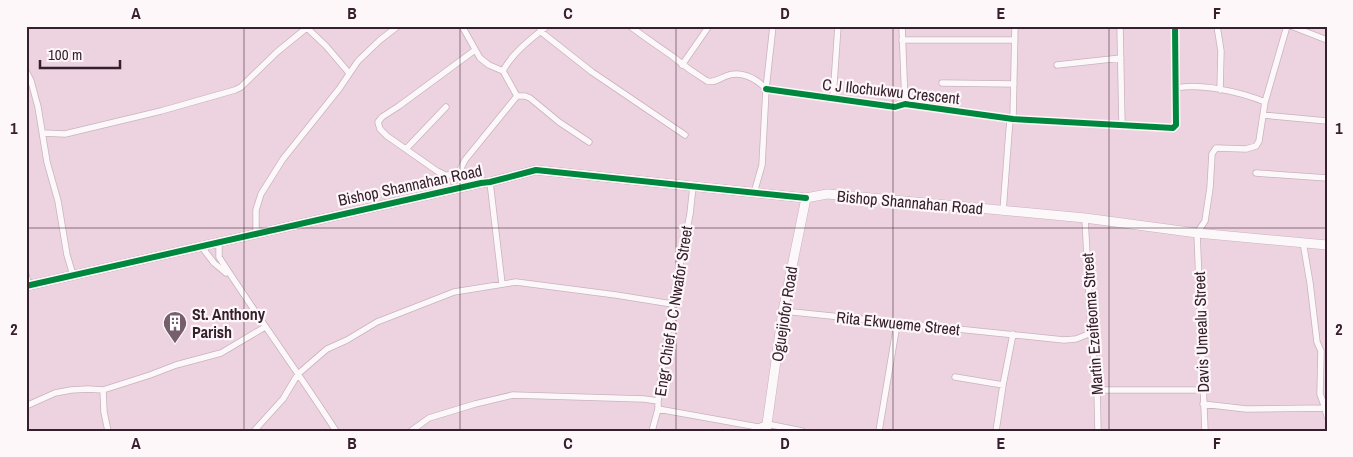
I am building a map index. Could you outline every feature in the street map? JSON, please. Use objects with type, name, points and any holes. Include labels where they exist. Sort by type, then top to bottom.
[{"type":"street","points":[[256,234],[256,210],[261,194],[283,159],[339,89],[358,61],[398,26]]},
{"type":"street","points":[[462,26],[475,50],[489,65],[504,71],[517,96]]},
{"type":"street","points":[[504,71],[508,62],[547,26]]},
{"type":"street","points":[[630,26],[638,29],[682,65],[711,82],[728,75],[743,75],[759,82],[766,89]]},
{"type":"street","points":[[682,65],[709,26]]},
{"type":"street","points":[[754,193],[762,165],[766,89],[774,26]]},
{"type":"street","points":[[832,98],[838,26]]},
{"type":"street","points":[[902,26],[905,104]]},
{"type":"street","points":[[1003,211],[1008,131],[1010,122],[1013,119],[1015,26]]},
{"type":"street","points":[[1120,26],[1122,126]]},
{"type":"street","points":[[1175,26],[1176,88],[1186,86],[1220,90],[1250,96],[1265,102]]},
{"type":"street","points":[[1217,26],[1221,51],[1220,90]]},
{"type":"street","points":[[1197,233],[1205,221],[1213,151],[1220,147],[1246,149],[1256,146],[1259,141],[1265,102],[1289,26],[1327,40]]},
{"type":"street","points":[[43,133],[65,134],[169,109],[235,90],[242,87],[307,27],[349,73]]},
{"type":"street","points":[[540,31],[592,72],[685,136]]},
{"type":"street","points":[[902,40],[1015,40]]},
{"type":"street","points":[[475,50],[382,117],[378,122],[380,129],[421,161],[445,175],[461,175],[480,183]]},
{"type":"street","points":[[1057,65],[1120,58]]},
{"type":"street","points":[[26,71],[31,81],[38,107],[67,255],[74,276]]},
{"type":"street","points":[[942,83],[1014,84]]},
{"type":"street","name":"C J Ilochukwu Crescent","points":[[766,89],[895,107],[905,104],[1013,119],[1173,128],[1176,125],[1176,88]]},
{"type":"street","points":[[517,96],[530,98],[559,122],[588,142]]},
{"type":"street","points":[[461,175],[465,160],[517,96]]},
{"type":"street","points":[[406,149],[446,107]]},
{"type":"street","points":[[1263,115],[1327,121]]},
{"type":"street","name":"Bishop Shannahan Road","points":[[28,286],[536,170],[693,189],[806,198],[827,194],[1086,218],[1197,233],[1327,245]]},
{"type":"street","points":[[1256,173],[1327,178]]},
{"type":"street","points":[[433,194],[445,175]]},
{"type":"street","points":[[490,182],[502,284]]},
{"type":"street","name":"Engr Chief B C Nwafor Street","points":[[652,431],[658,409],[672,304],[693,189]]},
{"type":"street","name":"Oguejiofor Road","points":[[766,427],[783,312],[806,198]]},
{"type":"street","name":"Martin Ezeifeoma Street","points":[[1086,218],[1098,431]]},
{"type":"street","name":"Davis Umealu Street","points":[[1197,233],[1205,431]]},
{"type":"street","points":[[219,242],[219,257],[336,431]]},
{"type":"street","points":[[1303,242],[1310,283],[1316,342],[1324,352],[1320,394],[1327,416]]},
{"type":"street","points":[[202,246],[214,263],[232,278]]},
{"type":"street","points":[[26,275],[28,286]]},
{"type":"street","points":[[254,431],[283,399],[298,374],[327,349],[347,340],[377,322],[454,292],[516,282],[672,304]]},
{"type":"street","name":"Rita Ekwueme Street","points":[[783,312],[1064,340],[1076,339],[1091,333]]},
{"type":"street","points":[[879,431],[897,324]]},
{"type":"street","points":[[26,406],[56,393],[88,388],[103,390],[150,375],[176,364],[220,354],[265,327]]},
{"type":"street","points":[[996,431],[1013,334]]},
{"type":"street","points":[[955,377],[1003,385]]},
{"type":"street","points":[[103,390],[104,412],[108,431]]},
{"type":"street","points":[[1097,390],[1202,390]]},
{"type":"street","points":[[411,431],[429,418],[512,395],[644,399],[658,402]]},
{"type":"street","points":[[1203,404],[1246,409],[1324,408]]},
{"type":"street","points":[[658,409],[758,427],[802,431]]},
{"type":"cycle path","points":[[766,89],[895,107],[905,104],[1013,119],[1173,128],[1176,125],[1175,26]]},
{"type":"cycle path","points":[[26,286],[536,170],[806,198]]},
{"type":"place","name":"St. Anthony Parish","points":[[175,344]]}]
